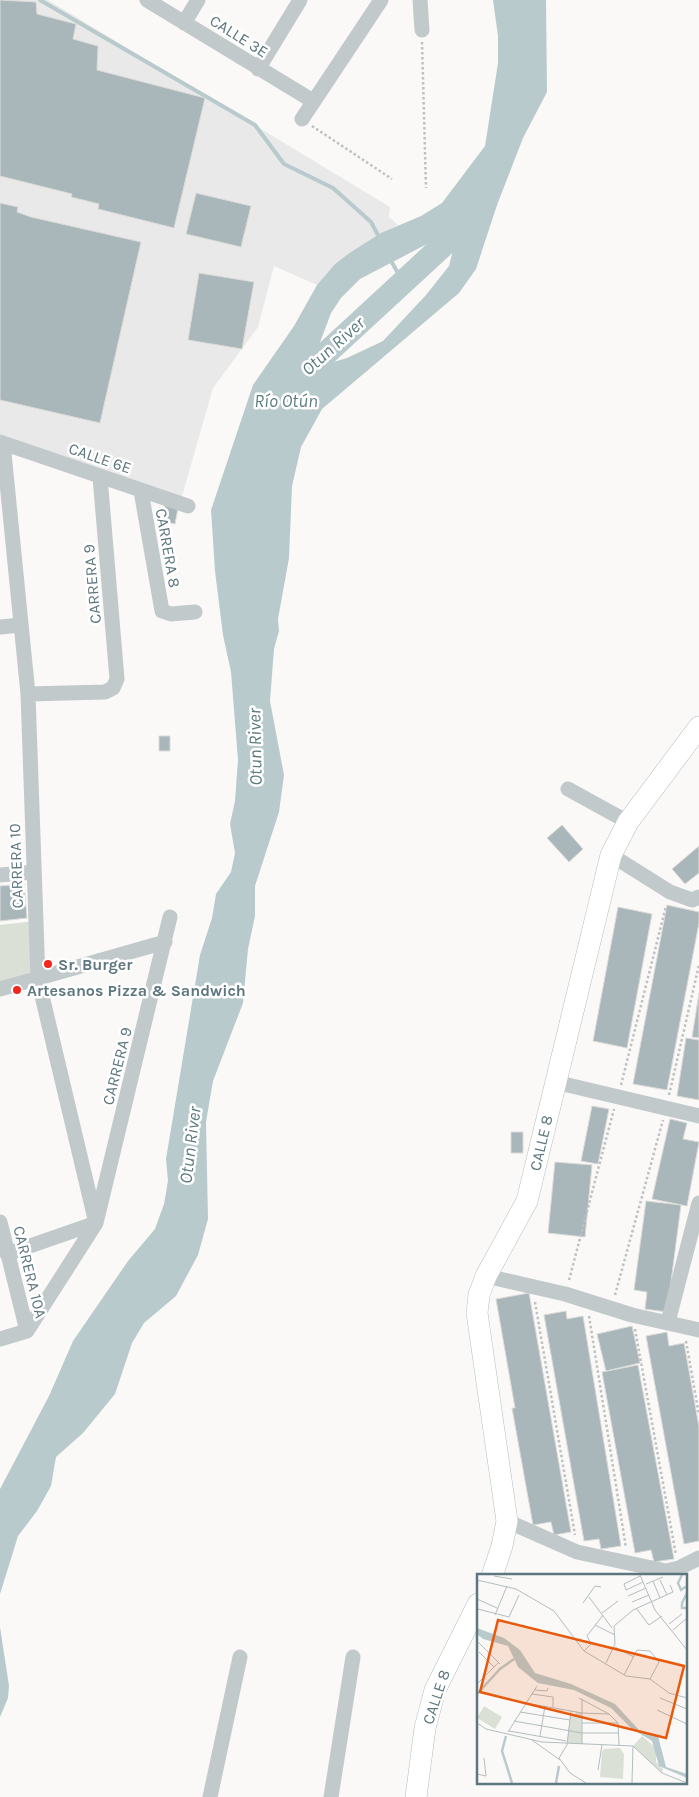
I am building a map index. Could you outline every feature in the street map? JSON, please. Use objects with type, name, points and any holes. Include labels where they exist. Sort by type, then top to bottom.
[{"type":"street","name":"CALLE 3E","points":[[147,0],[313,101]]},
{"type":"street","points":[[184,23],[198,0]]},
{"type":"street","points":[[258,69],[300,0]]},
{"type":"street","points":[[302,119],[381,0]]},
{"type":"street","points":[[420,0],[422,30]]},
{"type":"street","name":"CALLE 6E","points":[[2,442],[188,506]]},
{"type":"street","name":"CARRERA 10","points":[[2,442],[28,694],[38,979],[96,1223]]},
{"type":"street","name":"CARRERA 9","points":[[28,694],[105,692],[113,688],[117,679],[100,477]]},
{"type":"street","name":"CARRERA 8","points":[[141,491],[162,611],[171,614],[195,612]]},
{"type":"street","points":[[0,627],[21,625]]},
{"type":"street","name":"CALLE 8","points":[[493,1574],[500,1553],[507,1521],[477,1313],[479,1295],[486,1276],[527,1201],[611,855],[628,822],[699,727]]},
{"type":"street","points":[[568,789],[628,822]]},
{"type":"street","points":[[611,855],[670,892],[692,900],[699,897]]},
{"type":"street","points":[[0,875],[33,872]]},
{"type":"street","name":"CARRERA 9","points":[[27,1331],[96,1223],[170,917]]},
{"type":"street","points":[[0,989],[165,942]]},
{"type":"street","points":[[555,1082],[699,1116]]},
{"type":"street","points":[[668,1322],[699,1203]]},
{"type":"street","name":"CARRERA 10A","points":[[0,1222],[27,1331]]},
{"type":"street","points":[[7,1254],[96,1223]]},
{"type":"street","points":[[486,1276],[586,1300],[632,1316],[699,1330]]},
{"type":"street","points":[[0,1339],[27,1331]]},
{"type":"street","points":[[507,1521],[578,1552],[666,1571],[679,1568],[699,1558]]},
{"type":"street","name":"CALLE 8","points":[[416,1797],[425,1728],[434,1690],[477,1606]]},
{"type":"street","points":[[210,1797],[240,1657]]},
{"type":"street","points":[[331,1797],[353,1657]]},
{"type":"path","points":[[422,30],[426,188]]},
{"type":"path","points":[[302,119],[392,179]]},
{"type":"path","points":[[611,1309],[666,1107],[699,965]]},
{"type":"path","points":[[533,1288],[578,1552]]},
{"type":"path","points":[[586,1300],[628,1563]]},
{"type":"path","points":[[632,1316],[679,1568]]},
{"type":"path","points":[[684,1327],[699,1415]]},
{"type":"shaded area","points":[[0,0],[48,0],[390,207],[389,217],[398,225],[348,254],[335,264],[317,285],[274,266],[258,327],[213,388],[180,503],[0,442]]},
{"type":"shaded area","points":[[35,921],[38,979],[0,989],[0,925]]},
{"type":"water","name":"Río Otún","points":[[493,0],[546,0],[547,92],[523,138],[497,205],[476,269],[459,293],[322,409],[301,447],[292,486],[289,558],[278,619],[279,631],[274,649],[270,701],[284,775],[279,812],[255,886],[255,916],[248,949],[243,1003],[213,1081],[206,1122],[208,1219],[198,1255],[176,1296],[144,1323],[132,1343],[115,1394],[83,1433],[56,1457],[51,1486],[37,1511],[18,1536],[0,1594],[0,1489],[49,1396],[73,1341],[128,1261],[155,1229],[164,1204],[168,1181],[166,1159],[200,955],[212,918],[216,894],[231,872],[235,853],[230,824],[235,801],[238,760],[231,672],[223,635],[215,571],[211,510],[253,385],[294,326],[317,285],[335,264],[348,254],[381,233],[421,216],[442,203],[485,146],[498,63],[498,36]],"holes":[[[448,233],[455,242],[449,266],[426,295],[383,341],[347,358],[310,369],[331,313],[341,298],[360,279]],[[248,441],[252,442],[254,552],[252,592],[246,602],[239,597],[235,518],[239,479]]]},
{"type":"water","points":[[0,1627],[9,1686],[8,1698],[0,1717]]},
{"type":"building","points":[[0,0],[36,2],[37,14],[76,24],[73,39],[98,46],[97,70],[205,98],[174,228],[98,209],[99,204],[71,197],[72,194],[0,176]]},
{"type":"building","points":[[196,193],[251,206],[241,247],[186,234]]},
{"type":"building","points":[[0,203],[18,207],[17,212],[31,217],[141,242],[100,423],[0,400]]},
{"type":"building","points":[[199,273],[254,282],[242,349],[188,340]]},
{"type":"building","points":[[165,505],[178,508],[175,524],[161,521]]},
{"type":"building","points":[[159,736],[170,736],[170,751],[159,751]]},
{"type":"building","points":[[562,825],[583,849],[569,862],[547,838]]},
{"type":"building","points":[[699,846],[699,873],[685,884],[672,869]]},
{"type":"building","points":[[24,884],[27,918],[0,921],[0,886]]},
{"type":"building","points":[[667,905],[699,912],[699,923],[667,1090],[633,1084]]},
{"type":"building","points":[[618,907],[652,914],[627,1048],[593,1041]]},
{"type":"building","points":[[699,993],[699,1038],[692,1037]]},
{"type":"building","points":[[686,1038],[699,1040],[699,1100],[677,1096]]},
{"type":"building","points":[[592,1106],[609,1109],[598,1164],[581,1161]]},
{"type":"building","points":[[670,1119],[687,1123],[683,1139],[699,1142],[687,1206],[652,1199]]},
{"type":"building","points":[[511,1132],[523,1132],[523,1153],[511,1153]]},
{"type":"building","points":[[555,1162],[592,1165],[585,1237],[548,1233]]},
{"type":"building","points":[[646,1201],[681,1205],[667,1312],[645,1309],[647,1292],[634,1290]]},
{"type":"building","points":[[529,1293],[571,1532],[554,1535],[551,1522],[533,1525],[512,1408],[515,1408],[496,1299]]},
{"type":"building","points":[[566,1311],[567,1319],[583,1316],[621,1546],[601,1549],[599,1539],[584,1541],[544,1315]]},
{"type":"building","points":[[632,1326],[640,1363],[606,1371],[597,1334]]},
{"type":"building","points":[[667,1332],[669,1346],[684,1343],[699,1427],[699,1541],[684,1544],[646,1336]]},
{"type":"building","points":[[638,1365],[674,1559],[654,1562],[651,1550],[635,1553],[602,1372]]},
{"type":"waterway","points":[[40,0],[255,125],[284,164],[333,188],[371,222],[380,239]]},
{"type":"waterway","name":"Otun River","points":[[250,633],[244,538],[245,497],[250,440],[273,398],[309,369],[452,237],[471,211]]},
{"type":"waterway","points":[[390,259],[403,282]]},
{"type":"place","name":"Sr. Burger","points":[[48,964]]},
{"type":"place","name":"Artesanos Pizza & Sandwich","points":[[17,990]]}]
